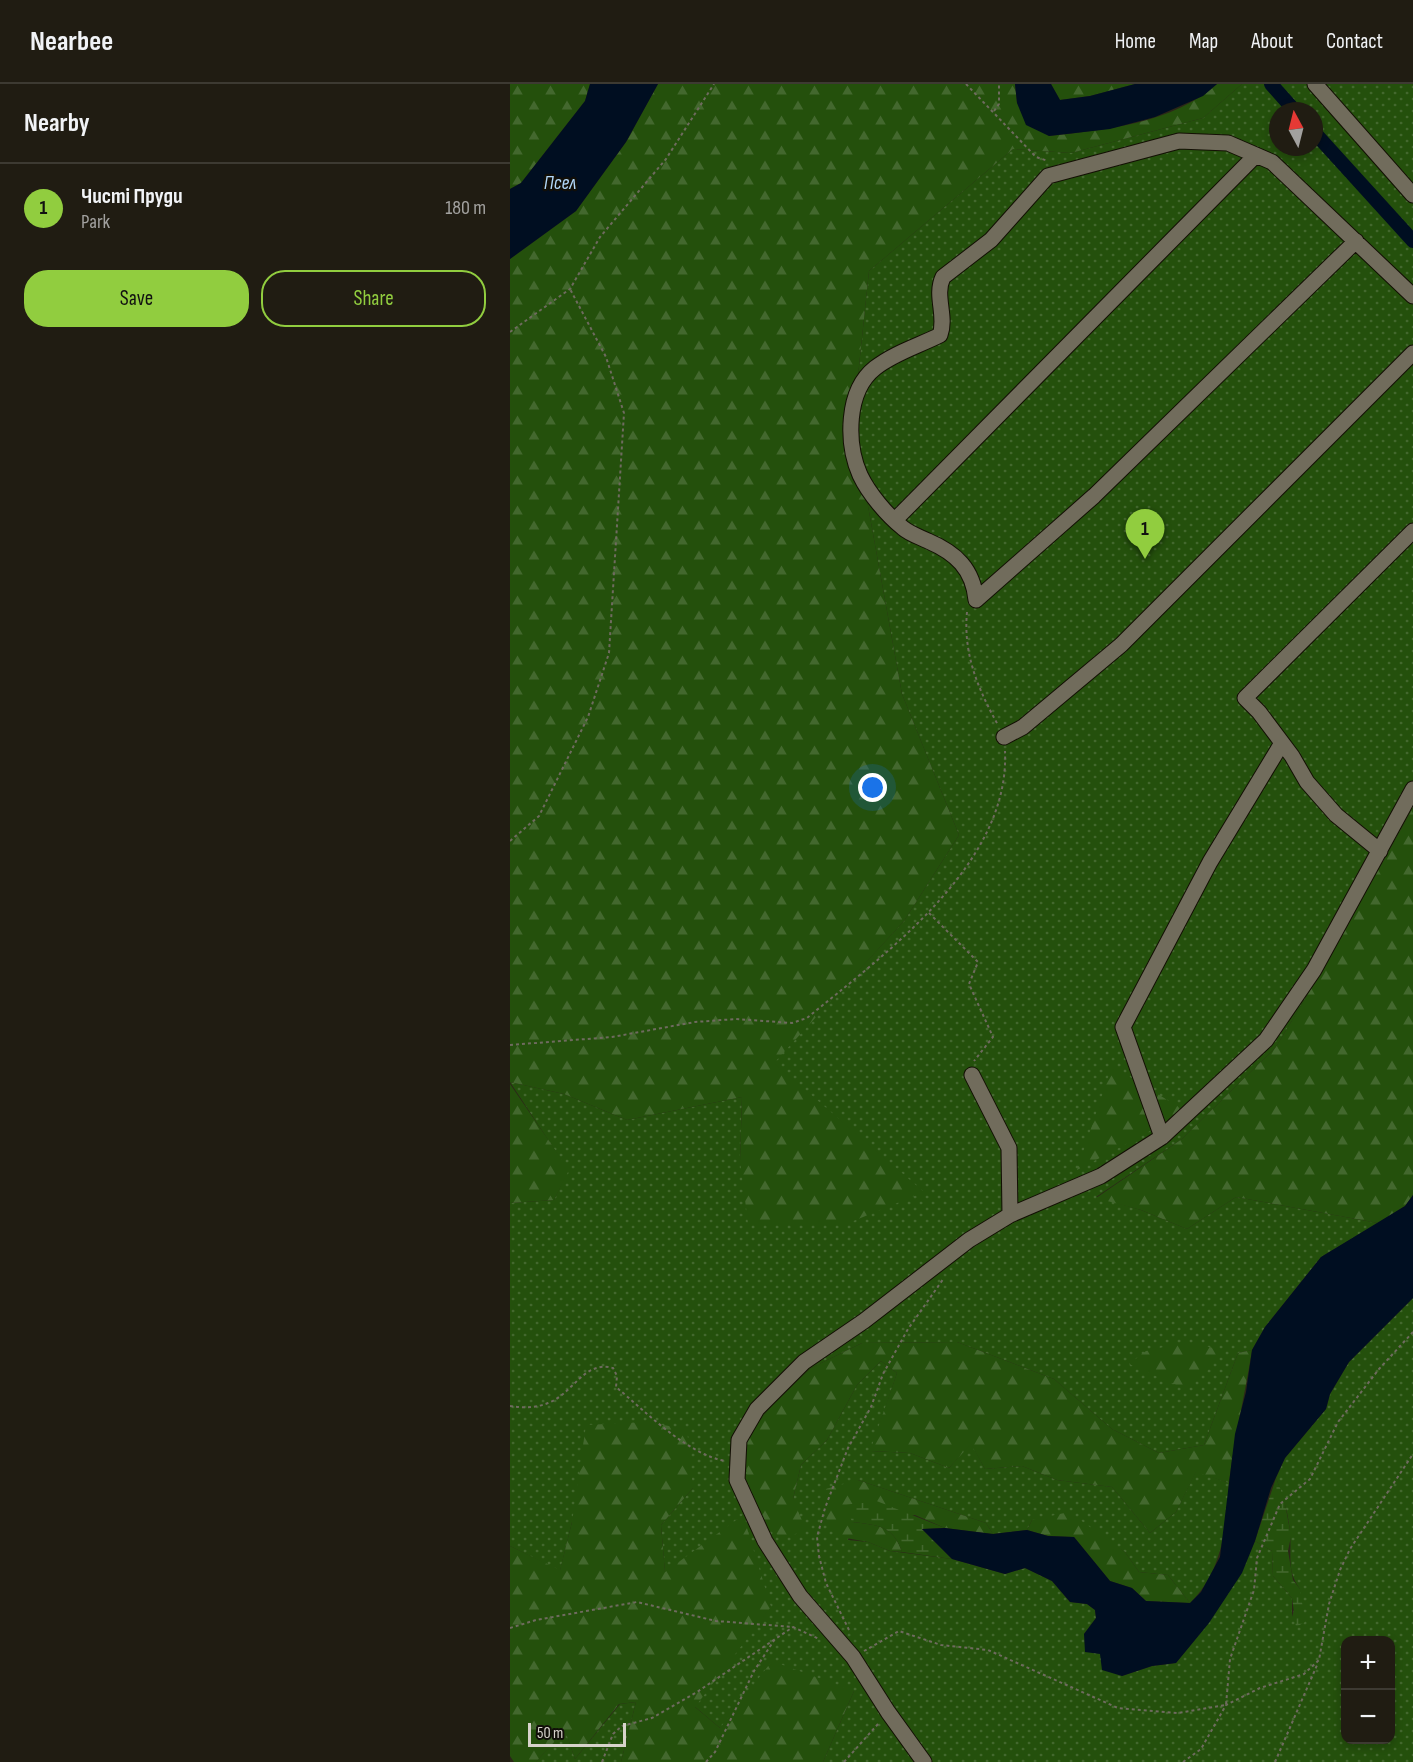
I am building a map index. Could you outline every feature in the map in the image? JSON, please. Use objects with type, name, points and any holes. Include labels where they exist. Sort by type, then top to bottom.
[{"type":"street","points":[[1315,84],[1413,195]]},
{"type":"street","points":[[1356,240],[1094,496],[976,600],[970,577],[955,554],[905,530],[861,477],[852,421],[853,401],[860,386],[870,372],[885,362],[940,335],[943,326],[939,286],[943,277],[991,240],[1048,176],[1179,141],[1228,143],[1272,162],[1356,240],[1413,296]]},
{"type":"street","points":[[895,520],[1256,155]]},
{"type":"street","points":[[1004,736],[1023,727],[1121,645],[1413,352]]},
{"type":"street","points":[[1380,851],[1336,815],[1307,782],[1282,743],[1259,712],[1245,698],[1413,531]]},
{"type":"street","points":[[1162,1137],[1123,1027],[1210,862],[1282,743]]},
{"type":"street","points":[[924,1762],[888,1712],[853,1657],[800,1596],[765,1541],[737,1480],[739,1440],[757,1408],[804,1362],[969,1240],[1010,1215],[1101,1176],[1162,1137],[1266,1040],[1314,970],[1413,789]]},
{"type":"street","points":[[972,1076],[1009,1148],[1010,1215]]},
{"type":"path","points":[[510,332],[570,289],[600,237],[666,159],[714,84]]},
{"type":"path","points":[[966,84],[1036,157],[1069,170]]},
{"type":"path","points":[[994,111],[999,104],[999,84]]},
{"type":"path","points":[[510,840],[539,816],[588,717],[609,653],[624,413],[606,357],[570,289]]},
{"type":"path","points":[[510,1045],[612,1037],[695,1022],[736,1019],[792,1023],[807,1018],[893,948],[928,912],[975,853],[989,830],[999,800],[1005,764],[1004,736],[974,678],[965,629],[967,610],[976,600]]},
{"type":"path","points":[[928,912],[978,962],[969,984],[993,1037],[971,1064],[972,1076]]},
{"type":"path","points":[[849,1631],[826,1583],[819,1556],[817,1537],[825,1508],[848,1448],[871,1407],[883,1374],[908,1329],[950,1269]]},
{"type":"path","points":[[1183,1762],[1201,1749],[1226,1705],[1230,1659],[1254,1590],[1257,1558],[1280,1504],[1310,1479],[1338,1422],[1379,1369],[1413,1332]]},
{"type":"path","points":[[510,1406],[523,1408],[550,1403],[588,1371],[602,1365],[613,1368],[616,1388],[698,1451],[713,1459],[738,1462]]},
{"type":"path","points":[[1275,1762],[1319,1660],[1329,1604],[1340,1570],[1350,1549],[1413,1454]]},
{"type":"path","points":[[510,1628],[536,1620],[637,1602],[716,1621],[793,1627],[823,1642]]},
{"type":"path","points":[[602,1762],[613,1734],[622,1726],[652,1718],[697,1692],[793,1627]]},
{"type":"path","points":[[853,1657],[899,1630],[941,1645],[988,1650],[1118,1708],[1178,1713],[1226,1705],[1260,1688],[1304,1674],[1319,1660]]},
{"type":"path","points":[[706,1762],[714,1752],[754,1671],[775,1638]]},
{"type":"path","points":[[844,1762],[881,1721]]},
{"type":"green space","points":[[510,84],[590,84],[585,101],[521,183],[510,189]]},
{"type":"green space","points":[[658,84],[1015,84],[1017,103],[1049,136],[1093,131],[1138,122],[1180,108],[1217,84],[1242,84],[1203,118],[1071,153],[1013,149],[869,271],[853,423],[902,694],[959,835],[904,921],[774,1063],[924,1192],[846,1224],[748,1223],[740,1161],[742,1097],[627,1120],[564,1094],[510,1082],[510,259],[576,211],[626,142]]},
{"type":"green space","points":[[1051,84],[1135,84],[1090,96],[1060,100]]},
{"type":"green space","points":[[1242,84],[1413,84],[1413,808],[1320,974],[1276,1047],[1182,1139],[1096,1197],[1141,1210],[1187,1229],[1236,1197],[1378,1223],[1321,1257],[1265,1327],[1252,1350],[1238,1353],[1204,1445],[1159,1453],[1112,1429],[1054,1379],[957,1342],[862,1343],[811,1368],[773,1404],[744,1440],[793,1499],[801,1465],[827,1440],[857,1385],[881,1361],[897,1373],[871,1451],[910,1453],[949,1468],[971,1443],[985,1469],[1022,1466],[1057,1480],[1112,1487],[1150,1533],[1176,1512],[1196,1471],[1229,1483],[1221,1548],[1210,1577],[1190,1603],[1168,1575],[1139,1572],[1125,1552],[1099,1536],[1032,1520],[1027,1530],[993,1534],[986,1523],[858,1480],[848,1540],[868,1542],[890,1551],[952,1559],[1005,1574],[1025,1568],[1052,1581],[1070,1602],[1087,1604],[1095,1610],[1096,1618],[1084,1634],[1122,1676],[1152,1666],[1176,1663],[1220,1605],[1255,1541],[1272,1551],[1273,1576],[1292,1598],[1292,1617],[1300,1589],[1291,1569],[1288,1519],[1276,1478],[1285,1458],[1326,1409],[1330,1394],[1349,1362],[1413,1298],[1413,1762],[823,1762],[854,1691],[720,1728],[694,1706],[771,1606],[665,1573],[661,1525],[693,1488],[572,1522],[560,1571],[510,1546],[510,1203],[554,1200],[568,1170],[510,1082],[564,1094],[627,1120],[742,1097],[740,1161],[923,1192],[773,1063],[904,921],[959,835],[902,694],[853,423],[869,271],[1013,149],[1071,153],[1203,118]]},
{"type":"green space","points":[[1413,808],[1413,1195],[1405,1206],[1378,1223],[1236,1197],[1187,1229],[1141,1210],[1096,1198],[1182,1139],[1276,1047],[1320,974]]},
{"type":"green space","points":[[1112,1066],[1182,1109],[1147,1133],[1077,1170]]},
{"type":"green space","points":[[510,1084],[569,1170],[554,1200],[510,1203]]},
{"type":"green space","points":[[957,1342],[1054,1379],[1112,1429],[1159,1453],[1204,1445],[1238,1353],[1252,1350],[1229,1483],[1196,1472],[1176,1512],[1150,1533],[1112,1487],[1057,1480],[1022,1466],[985,1469],[971,1444],[949,1468],[910,1453],[870,1451],[897,1373],[881,1361],[857,1385],[827,1440],[801,1465],[793,1499],[806,1530],[782,1539],[762,1521],[747,1477],[744,1440],[773,1404],[811,1368],[862,1343]]},
{"type":"green space","points":[[1186,1342],[1223,1350],[1207,1371],[1183,1388],[1129,1364],[1146,1351]]},
{"type":"green space","points":[[645,1422],[687,1429],[693,1488],[661,1525],[665,1572],[743,1515],[771,1607],[695,1707],[720,1728],[772,1661],[854,1691],[823,1762],[621,1762],[636,1702],[619,1704],[575,1759],[565,1730],[536,1762],[514,1762],[510,1756],[510,1546],[560,1570],[572,1522],[586,1425]]},
{"type":"green space","points":[[1276,1478],[1284,1498],[1291,1536],[1288,1551],[1293,1580],[1300,1589],[1305,1622],[1296,1627],[1292,1598],[1273,1576],[1272,1551],[1255,1541]]},
{"type":"green space","points":[[858,1480],[986,1523],[993,1534],[945,1528],[915,1515],[852,1522],[889,1531],[902,1552],[890,1551],[868,1542],[835,1536],[820,1506],[822,1490]]},
{"type":"green space","points":[[874,1500],[945,1528],[922,1529],[952,1559],[902,1552],[889,1531],[852,1522],[846,1505]]},
{"type":"green space","points":[[1069,1512],[1125,1552],[1139,1572],[1168,1575],[1190,1603],[1146,1601],[1132,1588],[1110,1581],[1074,1537],[1048,1536],[1027,1530],[1032,1520]]},
{"type":"green space","points":[[636,1702],[621,1762],[536,1762],[565,1729],[575,1759],[620,1704]]},
{"type":"water","name":"Псел","points":[[590,84],[658,84],[626,142],[576,211],[510,259],[510,189],[521,183],[585,101]]},
{"type":"water","points":[[1015,84],[1051,84],[1060,100],[1090,96],[1135,84],[1217,84],[1203,96],[1155,117],[1110,129],[1049,136],[1026,125],[1017,103]]},
{"type":"water","points":[[1413,1195],[1413,1298],[1349,1362],[1330,1394],[1326,1409],[1285,1458],[1271,1488],[1255,1541],[1242,1573],[1209,1623],[1176,1663],[1152,1666],[1122,1676],[1102,1670],[1100,1654],[1085,1652],[1084,1634],[1096,1618],[1095,1610],[1087,1604],[1070,1602],[1052,1581],[1025,1568],[1005,1574],[952,1559],[922,1529],[945,1528],[993,1534],[1027,1530],[1048,1536],[1074,1537],[1110,1581],[1132,1588],[1146,1601],[1190,1603],[1201,1592],[1220,1557],[1235,1434],[1246,1392],[1252,1350],[1265,1327],[1321,1257],[1405,1206]]},
{"type":"waterway","points":[[1271,84],[1287,102]]},
{"type":"waterway","points":[[1323,142],[1413,241]]},
{"type":"place","name":"Чисті Пруди","points":[[1145,559]]}]
